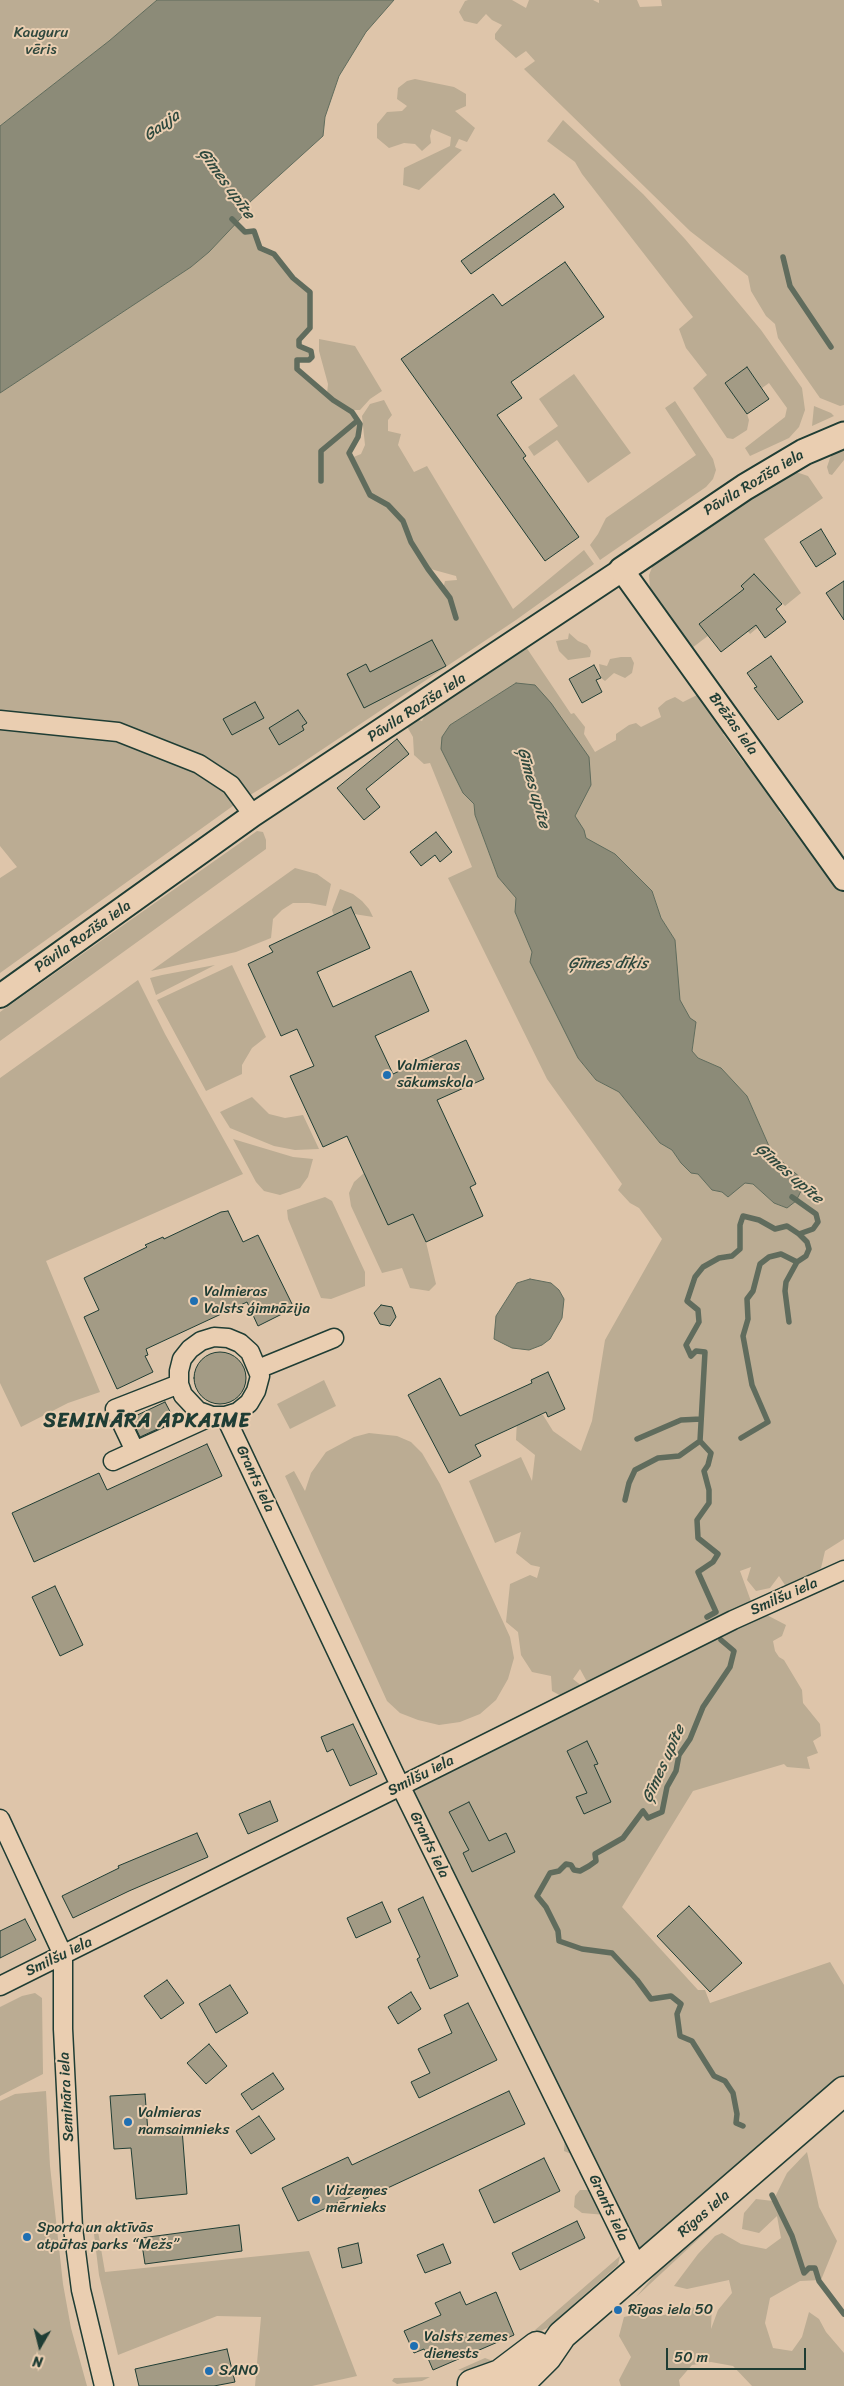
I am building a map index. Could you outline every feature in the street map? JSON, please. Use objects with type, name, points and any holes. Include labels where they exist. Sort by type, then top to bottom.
[{"type":"main road","name":"Pāvila Rozīša iela","points":[[622,570],[745,487],[804,452],[844,435]]},
{"type":"main road","name":"Rīgas iela","points":[[518,2386],[546,2357],[562,2335],[844,2091]]},
{"type":"main road","name":"Rīgas iela","points":[[467,2385],[500,2374],[539,2344],[562,2335]]},
{"type":"street","name":"Pāvila Rozīša iela","points":[[0,996],[254,815],[622,570]]},
{"type":"street","name":"Brēžas iela","points":[[622,570],[844,879]]},
{"type":"street","points":[[0,720],[118,732],[199,764],[232,785],[254,815]]},
{"type":"street","points":[[113,1461],[219,1416],[238,1412],[248,1403],[256,1392],[260,1376],[250,1352],[240,1343],[228,1338],[214,1337],[201,1341],[190,1349],[182,1359],[179,1371],[179,1384],[183,1395],[190,1405],[200,1413],[219,1416]]},
{"type":"street","points":[[258,1368],[334,1338]]},
{"type":"street","points":[[135,1451],[115,1409],[179,1384]]},
{"type":"street","name":"Grants iela","points":[[219,1416],[639,2270]]},
{"type":"street","name":"Smilšu iela","points":[[0,1986],[733,1620],[844,1570]]},
{"type":"street","name":"Semināra iela","points":[[0,1819],[63,1955],[63,2029],[73,2228],[80,2290],[104,2386]]},
{"type":"green space","name":"Kauguru vēris","points":[[0,0],[157,0],[109,41],[0,126]]},
{"type":"green space","points":[[512,0],[526,8],[529,0],[593,0],[599,3],[599,0],[637,0],[640,7],[662,6],[661,0],[844,0],[844,405],[840,406],[820,398],[778,338],[775,324],[766,316],[751,291],[748,276],[690,231],[524,69],[535,61],[526,51],[516,58],[495,39],[495,34],[502,25],[492,20],[486,14],[477,24],[464,21],[459,12],[465,1]]},
{"type":"green space","points":[[415,79],[454,87],[466,94],[466,106],[455,111],[475,128],[467,142],[459,139],[455,147],[462,150],[419,190],[403,185],[404,168],[450,146],[451,137],[432,129],[431,143],[422,151],[415,144],[404,143],[389,148],[377,138],[377,124],[387,112],[402,111],[407,106],[397,99],[398,88],[407,81]]},
{"type":"green space","points":[[563,120],[643,194],[685,239],[761,330],[802,388],[805,410],[799,427],[789,438],[750,456],[745,448],[785,417],[787,408],[769,383],[762,388],[747,367],[725,383],[747,414],[749,420],[747,430],[733,439],[727,438],[693,388],[707,375],[686,348],[679,329],[693,317],[582,174],[575,162],[547,141]]},
{"type":"green space","points":[[235,224],[245,232],[254,231],[261,248],[274,254],[293,278],[310,292],[310,328],[299,340],[299,346],[311,351],[312,357],[309,360],[297,360],[297,369],[327,394],[328,384],[319,351],[319,339],[355,346],[382,391],[370,399],[360,410],[350,410],[360,424],[358,437],[349,453],[351,458],[361,454],[365,445],[362,416],[370,404],[384,400],[392,415],[388,420],[388,431],[401,434],[398,445],[414,472],[427,466],[513,609],[584,550],[594,564],[516,620],[296,767],[237,803],[0,973],[0,878],[17,867],[0,846],[0,393],[191,267],[209,252]],"holes":[[[427,568],[456,576],[457,580],[445,581],[443,589]]]},
{"type":"green space","points":[[574,374],[631,453],[588,483],[557,440],[534,456],[528,447],[558,426],[539,399]]},
{"type":"green space","points":[[675,401],[713,459],[716,470],[713,479],[706,487],[600,560],[590,545],[606,518],[696,455],[665,408]]},
{"type":"green space","points":[[814,406],[831,413],[834,416],[812,426]]},
{"type":"green space","points":[[844,446],[844,460],[832,475],[829,474],[827,467],[830,458],[834,452]]},
{"type":"green space","points":[[788,473],[799,473],[808,476],[823,498],[764,539],[801,593],[785,606],[754,575],[741,586],[768,619],[750,634],[726,603],[700,623],[709,635],[692,648],[650,588],[649,575],[653,565],[659,557]]},
{"type":"green space","points":[[569,633],[578,641],[587,645],[591,651],[590,657],[568,660],[559,651],[556,641],[568,639]]},
{"type":"green space","points":[[526,647],[571,714],[574,713],[585,727],[584,734],[595,752],[616,740],[616,734],[629,725],[636,723],[641,727],[661,717],[658,708],[666,701],[675,697],[683,702],[701,693],[727,731],[723,734],[744,763],[753,764],[783,805],[779,812],[789,825],[792,824],[820,858],[825,872],[834,883],[844,891],[844,1539],[825,1551],[821,1568],[796,1586],[785,1585],[779,1576],[770,1588],[756,1591],[747,1580],[751,1567],[740,1571],[752,1604],[763,1613],[786,1625],[782,1636],[773,1641],[775,1651],[784,1660],[802,1690],[803,1703],[820,1724],[821,1736],[813,1741],[818,1753],[807,1757],[810,1769],[787,1767],[784,1764],[693,1791],[622,1907],[698,1990],[705,1990],[710,2003],[830,1962],[844,1985],[844,2093],[639,2270],[606,2215],[582,2213],[574,2207],[575,2196],[580,2190],[588,2190],[588,2182],[583,2180],[579,2173],[579,2163],[576,2156],[564,2151],[565,2135],[401,1786],[592,1691],[580,1669],[573,1679],[583,1687],[565,1698],[552,1691],[551,1676],[532,1672],[521,1655],[518,1632],[506,1622],[510,1584],[530,1575],[537,1578],[540,1567],[531,1565],[516,1553],[521,1532],[495,1543],[469,1481],[521,1457],[532,1481],[535,1455],[516,1440],[517,1420],[528,1415],[543,1415],[553,1431],[581,1451],[592,1421],[605,1340],[662,1239],[639,1208],[630,1203],[618,1190],[622,1184],[547,1079],[448,878],[472,867],[430,763],[424,764],[414,755],[413,737],[405,723],[412,718],[422,721],[425,715]],"holes":[[[516,683],[577,827],[587,843],[615,854],[652,891],[661,918],[675,940],[678,999],[695,1028],[692,1051],[697,1058],[721,1068],[747,1096],[772,1153],[784,1163],[787,1208],[774,1203],[753,1184],[736,1178],[722,1192],[712,1190],[697,1171],[681,1163],[672,1150],[660,1143],[619,1092],[596,1080],[578,1058],[516,912],[516,898],[498,877],[475,815],[474,804],[442,737],[450,725]]]},
{"type":"green space","points":[[631,657],[634,663],[632,673],[625,678],[614,673],[605,681],[601,678],[599,664],[607,666],[610,659]]},
{"type":"green space","points":[[257,831],[263,832],[266,840],[266,849],[0,1041],[0,1012]]},
{"type":"green space","points":[[295,868],[317,874],[331,884],[326,906],[293,903],[273,919],[271,938],[236,952],[151,971]]},
{"type":"green space","points":[[340,889],[353,894],[362,901],[373,917],[354,914],[334,916],[332,910]]},
{"type":"green space","points":[[215,965],[156,995],[150,978],[162,975]]},
{"type":"green space","points":[[232,965],[266,1037],[252,1048],[242,1065],[242,1074],[206,1091],[157,1000]]},
{"type":"green space","points":[[138,980],[165,1034],[243,1174],[46,1261],[100,1392],[68,1403],[21,1427],[0,1383],[0,1078]]},
{"type":"green space","points":[[252,1097],[269,1114],[285,1118],[303,1115],[319,1149],[295,1150],[274,1146],[230,1128],[220,1112]]},
{"type":"green space","points":[[233,1139],[293,1157],[313,1159],[308,1177],[300,1188],[280,1195],[264,1191],[256,1182]]},
{"type":"green space","points":[[364,1173],[413,1214],[426,1242],[436,1284],[429,1291],[410,1288],[402,1268],[382,1273],[351,1206],[349,1193],[354,1182]]},
{"type":"green space","points":[[325,1197],[332,1201],[365,1272],[365,1286],[331,1299],[321,1298],[288,1219],[287,1210]]},
{"type":"green space","points":[[324,1380],[336,1406],[290,1429],[277,1404]]},
{"type":"green space","points":[[369,1433],[397,1436],[411,1442],[422,1453],[440,1484],[510,1637],[514,1658],[508,1679],[496,1700],[480,1714],[460,1722],[439,1725],[418,1720],[400,1713],[387,1701],[285,1476],[294,1471],[305,1491],[311,1473],[326,1452],[354,1437]]},
{"type":"green space","points":[[35,1993],[42,1998],[43,2074],[0,2096],[0,2007],[22,1996]]},
{"type":"green space","name":"Sporta un aktīvās atpūtas parks “Mežs”","points":[[46,2091],[50,2166],[63,2284],[71,2328],[87,2386],[0,2386],[0,2101],[15,2094]]},
{"type":"green space","points":[[840,2110],[844,2112],[720,2219],[636,2297],[669,2258]]},
{"type":"green space","points":[[807,2152],[819,2207],[837,2241],[821,2280],[800,2281],[770,2298],[765,2323],[773,2348],[792,2351],[802,2337],[809,2312],[819,2319],[826,2332],[844,2353],[844,2386],[752,2386],[733,2366],[711,2362],[692,2365],[679,2380],[680,2386],[621,2386],[619,2380],[631,2357],[619,2336],[624,2317],[643,2313],[660,2316],[712,2303],[711,2329],[718,2310],[732,2293],[729,2280],[687,2289],[674,2286],[698,2254],[715,2236],[722,2233],[741,2244],[766,2249],[781,2238],[777,2216],[759,2233],[742,2229],[744,2213],[756,2199],[773,2201],[787,2173]]},
{"type":"green space","points":[[98,2231],[105,2272],[309,2251],[357,2376],[312,2386],[255,2386],[261,2317],[217,2316],[118,2355],[99,2275],[94,2234]]},
{"type":"green space","points":[[620,2256],[618,2265],[547,2328],[539,2332],[535,2330]]},
{"type":"green space","points":[[485,2358],[493,2361],[497,2366],[477,2372],[458,2370]]},
{"type":"green space","points":[[430,2377],[422,2381],[397,2384],[392,2381],[394,2378]]},
{"type":"water","name":"Gauja","points":[[157,0],[394,0],[366,32],[339,76],[325,117],[323,136],[250,202],[243,216],[209,252],[191,267],[0,393],[0,126],[109,41]]},
{"type":"water","name":"Ģīmes dīķis","points":[[516,683],[535,685],[551,703],[589,757],[591,785],[575,816],[584,830],[586,838],[615,854],[652,891],[661,918],[675,940],[680,1000],[690,1018],[696,1022],[692,1051],[698,1058],[721,1068],[747,1096],[772,1153],[802,1179],[802,1189],[796,1201],[787,1208],[774,1203],[753,1184],[745,1183],[728,1197],[722,1192],[712,1190],[698,1174],[691,1173],[681,1163],[672,1150],[660,1143],[619,1092],[596,1080],[578,1058],[530,962],[532,952],[515,912],[516,898],[498,877],[475,815],[474,804],[463,793],[441,749],[442,737],[450,725]]},
{"type":"water","points":[[530,1279],[551,1283],[559,1290],[564,1299],[562,1318],[550,1339],[542,1345],[529,1350],[512,1348],[494,1339],[496,1316],[517,1283]]},
{"type":"building","points":[[554,194],[564,207],[471,274],[461,261]]},
{"type":"building","points":[[565,262],[604,317],[511,382],[522,398],[497,415],[526,456],[523,458],[579,537],[545,561],[401,359],[493,294],[502,306]]},
{"type":"building","points":[[747,367],[769,399],[747,414],[725,383]]},
{"type":"building","points":[[821,529],[836,554],[816,567],[800,542]]},
{"type":"building","points":[[754,574],[782,604],[776,609],[786,622],[765,638],[756,625],[721,652],[699,624],[744,589],[741,586]]},
{"type":"building","points":[[844,581],[844,620],[826,593]]},
{"type":"building","points":[[432,640],[446,666],[364,708],[347,674],[366,664],[370,672]]},
{"type":"building","points":[[771,656],[803,702],[778,720],[754,688],[757,687],[747,673]]},
{"type":"building","points":[[594,665],[601,678],[596,680],[602,692],[582,703],[569,679]]},
{"type":"building","points":[[255,702],[264,718],[232,735],[223,719]]},
{"type":"building","points":[[298,710],[307,723],[302,726],[304,730],[279,745],[269,728]]},
{"type":"building","points":[[397,739],[409,754],[366,789],[380,807],[364,820],[337,788]]},
{"type":"building","points":[[436,832],[452,852],[440,862],[435,855],[421,866],[410,852]]},
{"type":"building","name":"Valmieras sākumskola","points":[[351,907],[370,948],[317,972],[333,1007],[411,971],[429,1011],[375,1036],[393,1074],[466,1040],[484,1079],[437,1100],[476,1184],[470,1187],[483,1216],[426,1242],[413,1214],[388,1225],[347,1136],[323,1147],[290,1076],[314,1066],[297,1029],[281,1036],[248,964],[273,952],[269,946]]},
{"type":"building","name":"Valmieras Valsts ģimnāzija","points":[[228,1211],[243,1242],[258,1235],[294,1308],[258,1326],[247,1302],[146,1349],[148,1355],[145,1356],[153,1372],[117,1389],[84,1317],[99,1310],[84,1278],[147,1247],[145,1245],[163,1237],[164,1239],[221,1212]]},
{"type":"building","points":[[381,1305],[392,1307],[396,1317],[390,1326],[380,1324],[374,1313]]},
{"type":"building","points":[[215,1352],[225,1352],[235,1356],[242,1363],[246,1378],[242,1393],[235,1400],[225,1404],[215,1404],[205,1400],[198,1393],[194,1383],[194,1373],[198,1363],[205,1356]]},
{"type":"building","points":[[548,1372],[565,1409],[548,1417],[546,1412],[475,1445],[481,1456],[449,1473],[408,1395],[440,1378],[460,1416],[532,1383],[531,1380]]},
{"type":"building","points":[[165,1402],[175,1421],[140,1437],[131,1418]]},
{"type":"building","points":[[207,1444],[222,1476],[34,1562],[12,1513],[99,1473],[107,1490]]},
{"type":"building","points":[[55,1586],[83,1645],[60,1656],[32,1597]]},
{"type":"building","points":[[353,1724],[377,1774],[350,1786],[333,1749],[327,1752],[321,1737]]},
{"type":"building","points":[[587,1741],[598,1764],[594,1765],[611,1802],[584,1814],[576,1797],[587,1793],[567,1751]]},
{"type":"building","points":[[270,1801],[278,1821],[248,1834],[239,1814]]},
{"type":"building","points":[[469,1802],[489,1841],[506,1833],[515,1852],[472,1872],[463,1853],[469,1850],[449,1812]]},
{"type":"building","points":[[197,1833],[208,1857],[129,1891],[73,1918],[62,1896],[119,1868],[118,1866]]},
{"type":"building","points":[[423,1897],[458,1976],[430,1989],[417,1959],[420,1957],[398,1909]]},
{"type":"building","points":[[382,1902],[391,1922],[356,1938],[347,1918]]},
{"type":"building","points":[[689,1906],[742,1963],[710,1992],[657,1936]]},
{"type":"building","points":[[25,1919],[36,1940],[0,1958],[0,1931]]},
{"type":"building","points":[[167,1980],[184,2003],[161,2019],[144,1996]]},
{"type":"building","points":[[230,1985],[248,2013],[216,2033],[199,2004]]},
{"type":"building","points":[[411,1992],[421,2009],[398,2024],[388,2007]]},
{"type":"building","points":[[468,2003],[497,2060],[419,2098],[411,2082],[430,2073],[418,2049],[452,2033],[444,2015]]},
{"type":"building","points":[[209,2044],[227,2066],[206,2084],[187,2063]]},
{"type":"building","points":[[273,2073],[284,2089],[252,2110],[241,2094]]},
{"type":"building","points":[[509,2091],[525,2124],[364,2199],[361,2192],[298,2221],[282,2188],[348,2157],[352,2165]]},
{"type":"building","points":[[145,2094],[148,2132],[182,2129],[187,2194],[136,2199],[131,2148],[114,2149],[110,2096]]},
{"type":"building","points":[[259,2116],[275,2139],[251,2154],[236,2131]]},
{"type":"building","points":[[544,2158],[560,2191],[494,2223],[479,2190]]},
{"type":"building","points":[[577,2221],[585,2238],[520,2270],[512,2253]]},
{"type":"building","points":[[239,2225],[242,2251],[145,2264],[141,2238]]},
{"type":"building","points":[[358,2243],[362,2263],[342,2268],[338,2248]]},
{"type":"building","points":[[443,2244],[451,2263],[425,2273],[417,2255]]},
{"type":"building","points":[[460,2292],[466,2305],[496,2292],[514,2335],[433,2370],[424,2349],[414,2353],[404,2331],[441,2315],[435,2303]]},
{"type":"building","points":[[227,2349],[235,2382],[214,2386],[139,2386],[135,2369]]},
{"type":"waterway","name":"Ģīmes upīte","points":[[232,219],[245,232],[254,231],[260,248],[274,254],[293,278],[310,292],[310,328],[299,340],[299,346],[311,351],[312,357],[309,360],[297,360],[297,369],[333,400],[352,412],[360,424],[358,437],[349,453],[370,495],[388,505],[403,521],[411,542],[450,598],[456,618]]},
{"type":"waterway","points":[[783,257],[790,286],[831,347]]},
{"type":"waterway","points":[[321,481],[321,451],[357,421]]},
{"type":"waterway","name":"Ģīmes upīte","points":[[707,1617],[716,1612],[698,1572],[713,1562],[718,1554],[698,1538],[697,1520],[709,1503],[709,1490],[704,1471],[708,1465],[711,1453],[700,1441],[705,1352],[696,1351],[691,1356],[686,1345],[699,1322],[698,1310],[687,1301],[695,1277],[703,1267],[719,1258],[732,1256],[740,1249],[740,1225],[743,1216],[759,1220],[775,1229],[787,1226],[799,1234],[813,1229],[818,1222],[816,1214],[792,1197]]},
{"type":"waterway","points":[[741,1438],[768,1422],[752,1385],[743,1336],[748,1319],[747,1299],[753,1291],[760,1264],[769,1257],[781,1254],[797,1262],[806,1256],[809,1249],[807,1242],[799,1234]]},
{"type":"waterway","points":[[789,1322],[785,1291],[786,1282],[797,1262]]},
{"type":"waterway","points":[[637,1439],[681,1420],[701,1419]]},
{"type":"waterway","points":[[625,1500],[629,1483],[635,1470],[658,1458],[679,1456],[700,1441]]},
{"type":"waterway","name":"Ģīmes upīte","points":[[721,1640],[734,1651],[730,1667],[703,1707],[690,1739],[679,1755],[676,1771],[667,1787],[662,1812],[648,1818],[643,1811],[623,1838],[595,1854],[596,1861],[580,1871],[574,1870],[571,1865],[566,1864],[559,1871],[550,1873],[537,1896],[546,1907],[558,1931],[559,1941],[582,1949],[612,1953],[637,1980],[651,1999],[671,1996],[681,2004],[677,2014],[680,2036],[692,2041],[714,2076],[725,2081],[733,2093],[737,2114],[736,2123],[743,2126]]},
{"type":"waterway","name":"Ģīmes upīte","points":[[772,2195],[792,2236],[804,2273],[809,2268],[815,2268],[819,2281],[844,2314]]},
{"type":"place","name":"Valmieras sākumskola","points":[[387,1075]]},
{"type":"place","name":"Valmieras Valsts ģimnāzija","points":[[194,1301]]},
{"type":"place","name":"Valmieras namsaimnieks","points":[[128,2122]]},
{"type":"place","name":"Vidzemes mērnieks","points":[[316,2200]]},
{"type":"place","name":"Sporta un aktīvās atpūtas parks “Mežs”","points":[[27,2237]]},
{"type":"place","name":"Rīgas iela 50","points":[[618,2310]]},
{"type":"place","name":"Valsts zemes dienests","points":[[414,2346]]},
{"type":"place","name":"SANO","points":[[209,2371]]},
{"type":"district","name":"SEMINĀRA APKAIME","points":[[147,1422]]}]
